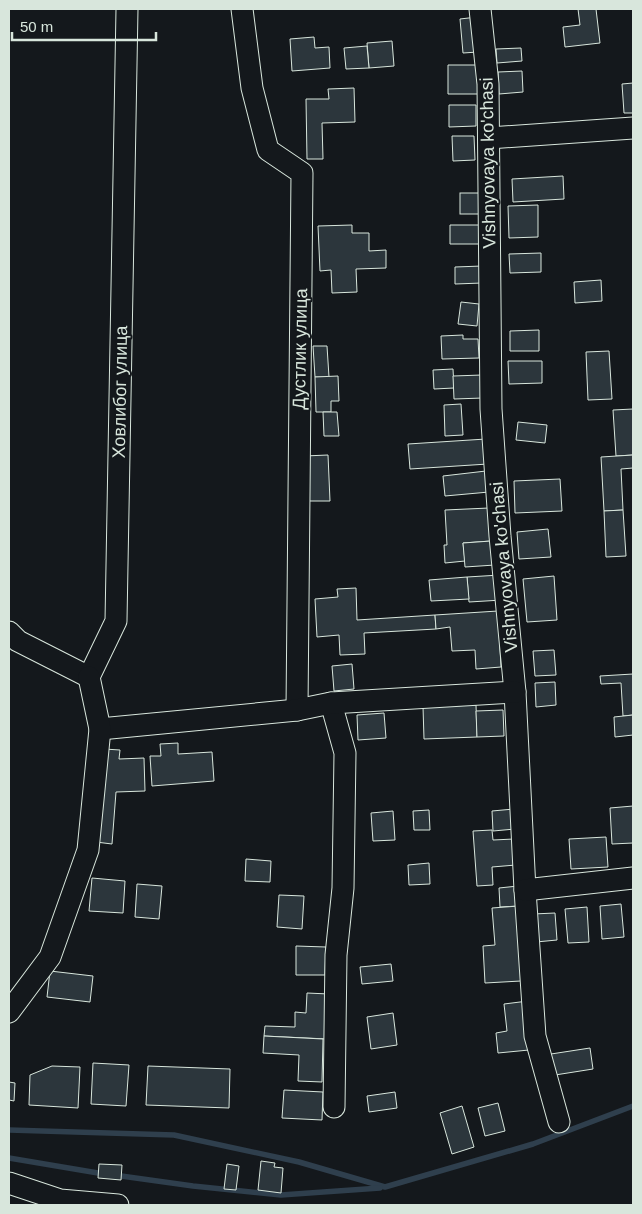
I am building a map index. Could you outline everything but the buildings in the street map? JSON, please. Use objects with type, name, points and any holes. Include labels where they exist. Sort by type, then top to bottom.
[{"type":"street","name":"Ховлибог улица","points":[[89,677],[116,621],[127,9]]},
{"type":"street","name":"Дустлик улица","points":[[242,9],[252,88],[268,150],[302,173],[297,710]]},
{"type":"street","name":"Vishnyovaya ko'chasi","points":[[480,9],[488,84],[491,410],[500,536],[515,692],[525,890],[535,1036],[559,1122]]},
{"type":"street","points":[[489,138],[633,128]]},
{"type":"street","points":[[9,632],[18,641],[89,677],[100,729],[88,850],[50,957],[9,1012]]},
{"type":"street","points":[[100,729],[297,710],[331,703],[515,692]]},
{"type":"street","points":[[331,703],[344,753],[343,888],[336,955],[334,1107]]},
{"type":"street","points":[[525,890],[633,878]]},
{"type":"street","points":[[9,1183],[60,1200],[118,1205]]},
{"type":"waterway","points":[[9,1130],[174,1135],[299,1162],[385,1187],[533,1144],[633,1106]]},
{"type":"waterway","points":[[9,1158],[104,1174]]},
{"type":"waterway","points":[[114,1175],[193,1186],[281,1195],[380,1188]]}]
